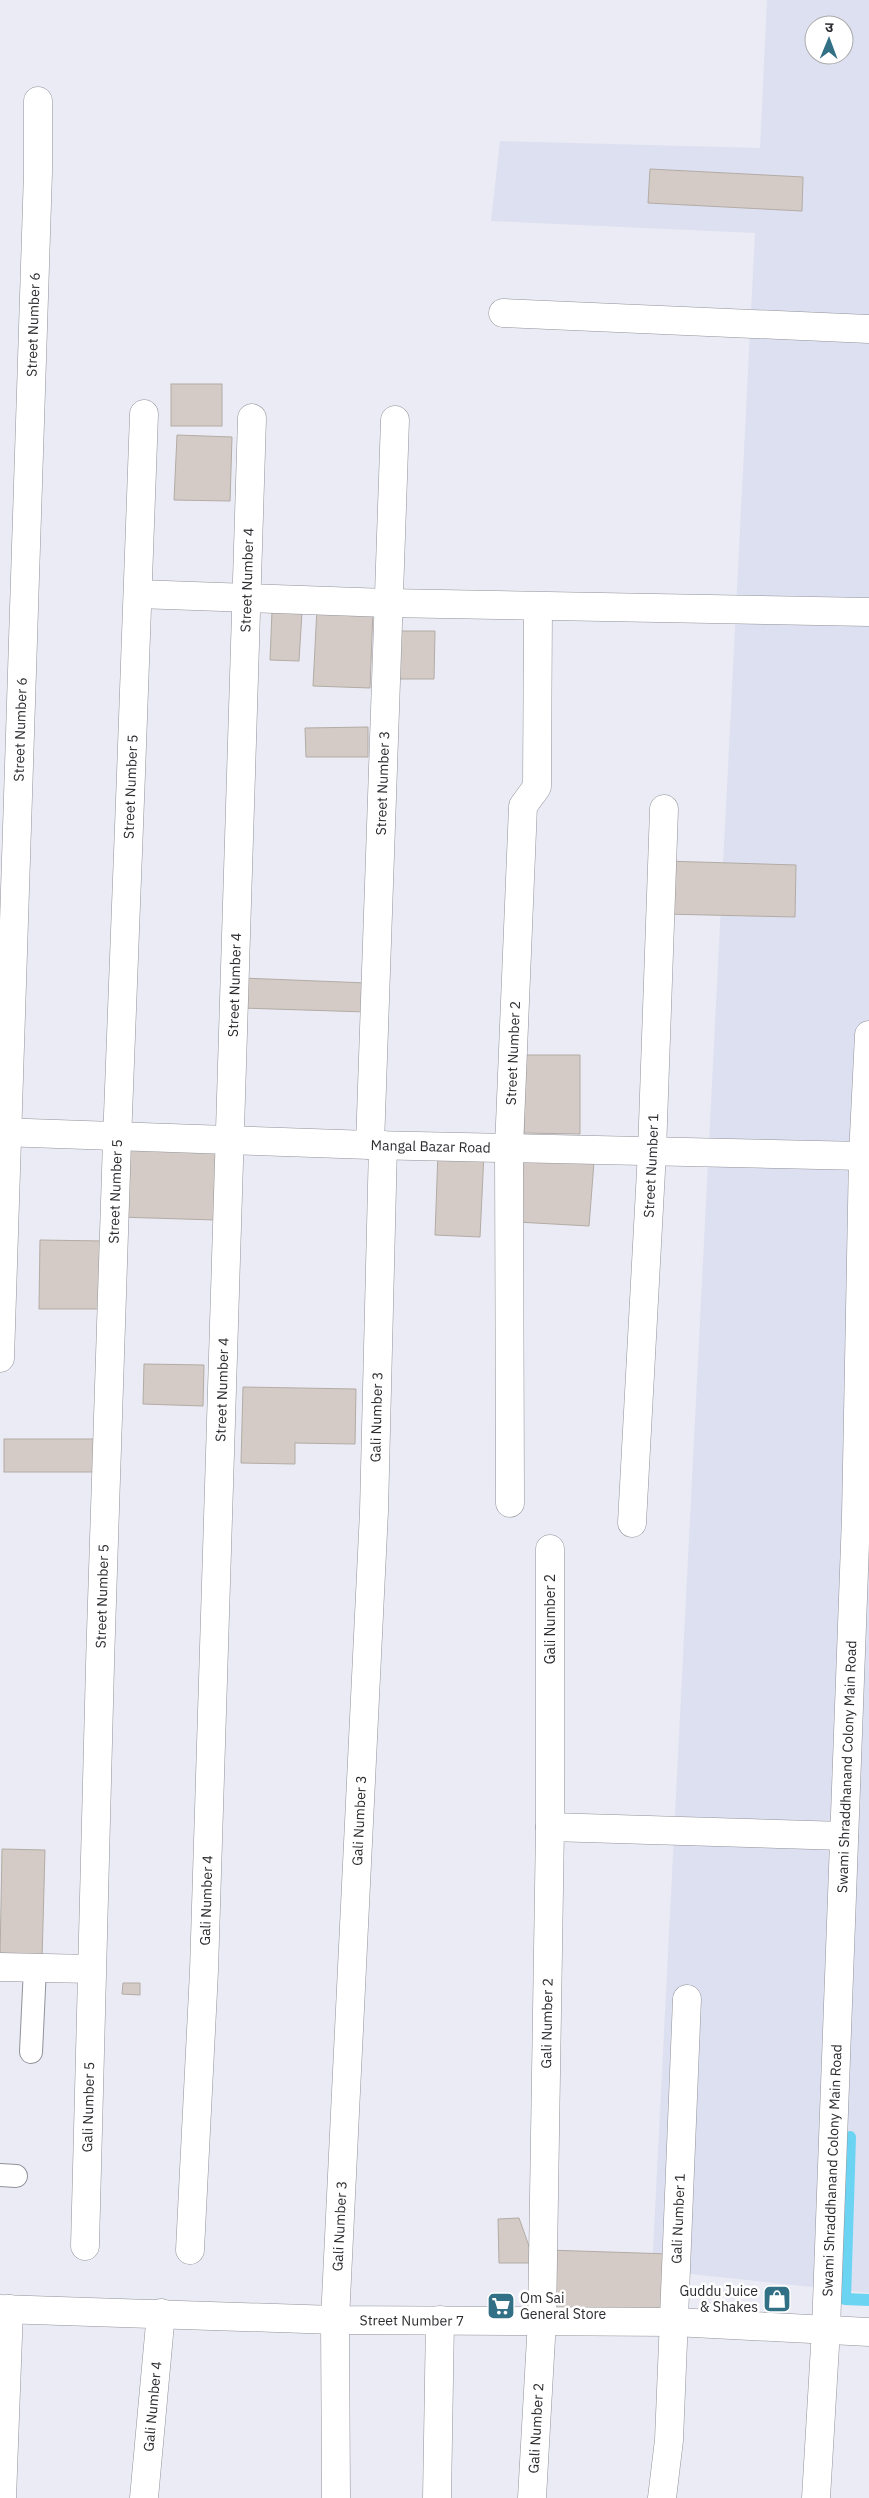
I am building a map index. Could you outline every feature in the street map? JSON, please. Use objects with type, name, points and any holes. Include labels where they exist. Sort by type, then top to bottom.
[{"type":"street","name":"Street Number 6","points":[[0,1358],[4,1132],[38,172],[38,101]]},
{"type":"street","points":[[503,313],[869,329]]},
{"type":"street","name":"Street Number 5","points":[[91,1969],[117,1138],[144,414]]},
{"type":"street","name":"Street Number 4","points":[[216,1551],[252,418]]},
{"type":"street","name":"Street Number 3","points":[[377,1145],[387,603],[395,420]]},
{"type":"street","points":[[138,594],[538,607],[869,612]]},
{"type":"street","name":"Street Number 2","points":[[510,1503],[509,1148],[523,806],[537,786],[538,607]]},
{"type":"street","name":"Street Number 1","points":[[632,1523],[652,1152],[664,809]]},
{"type":"street","name":"Swami Shraddhanand Colony Main Road","points":[[816,2498],[826,2329],[856,1517],[866,1225],[863,1156],[869,1035]]},
{"type":"street","name":"Mangal Bazar Road","points":[[4,1132],[117,1138],[863,1156]]},
{"type":"street","name":"Gali Number 3","points":[[336,2498],[335,2320],[374,1511],[377,1145]]},
{"type":"street","name":"Gali Number 2","points":[[532,2498],[542,2320],[550,1827],[550,1549]]},
{"type":"street","name":"Gali Number 4","points":[[190,2250],[204,1970],[216,1551]]},
{"type":"street","points":[[550,1827],[844,1836]]},
{"type":"street","points":[[0,1967],[91,1969]]},
{"type":"street","name":"Gali Number 5","points":[[85,2246],[91,1969]]},
{"type":"street","name":"Gali Number 1","points":[[662,2498],[669,2440],[687,1999]]},
{"type":"street","points":[[2,2482],[4,2309]]},
{"type":"street","name":"Street Number 7","points":[[4,2309],[335,2320],[674,2322],[869,2332]]},
{"type":"street","name":"Gali Number 4","points":[[144,2498],[161,2313]]},
{"type":"street","points":[[437,2498],[440,2320]]},
{"type":"lane","points":[[31,2052],[36,1968]]},
{"type":"shaded area","points":[[767,0],[869,0],[869,2293],[652,2270],[755,233],[491,221],[500,141],[760,148]]},
{"type":"building","points":[[650,169],[803,177],[802,211],[648,203]]},
{"type":"building","points":[[171,384],[222,384],[222,426],[171,426]]},
{"type":"building","points":[[177,435],[232,437],[230,501],[174,500]]},
{"type":"building","points":[[317,608],[373,610],[370,688],[313,686]]},
{"type":"building","points":[[272,611],[302,612],[299,661],[270,660]]},
{"type":"building","points":[[390,631],[435,631],[434,679],[390,679]]},
{"type":"building","points":[[368,727],[368,757],[306,757],[305,728]]},
{"type":"building","points":[[665,861],[796,865],[795,917],[663,914]]},
{"type":"building","points":[[242,978],[367,983],[366,1012],[241,1008]]},
{"type":"building","points":[[524,1055],[580,1055],[580,1134],[524,1133]]},
{"type":"building","points":[[120,1145],[217,1148],[215,1220],[118,1217]]},
{"type":"building","points":[[438,1152],[484,1153],[480,1237],[435,1235]]},
{"type":"building","points":[[522,1158],[594,1162],[589,1226],[517,1222]]},
{"type":"building","points":[[40,1240],[103,1241],[102,1309],[39,1309]]},
{"type":"building","points":[[144,1364],[204,1365],[203,1406],[143,1404]]},
{"type":"building","points":[[243,1387],[356,1389],[355,1444],[295,1443],[295,1464],[241,1463]]},
{"type":"building","points":[[4,1439],[103,1439],[103,1472],[4,1472]]},
{"type":"building","points":[[2,1849],[45,1850],[42,1960],[0,1959]]},
{"type":"building","points":[[123,1983],[140,1983],[140,1995],[122,1994]]},
{"type":"building","points":[[519,2218],[535,2263],[499,2263],[498,2219]]},
{"type":"building","points":[[547,2250],[670,2254],[669,2310],[545,2307]]},
{"type":"waterway","points":[[850,2137],[845,2299],[869,2300]]},
{"type":"place","name":"Guddu Juice & Shakes","points":[[777,2299]]},
{"type":"place","name":"Om Sai General Store","points":[[501,2306]]}]
